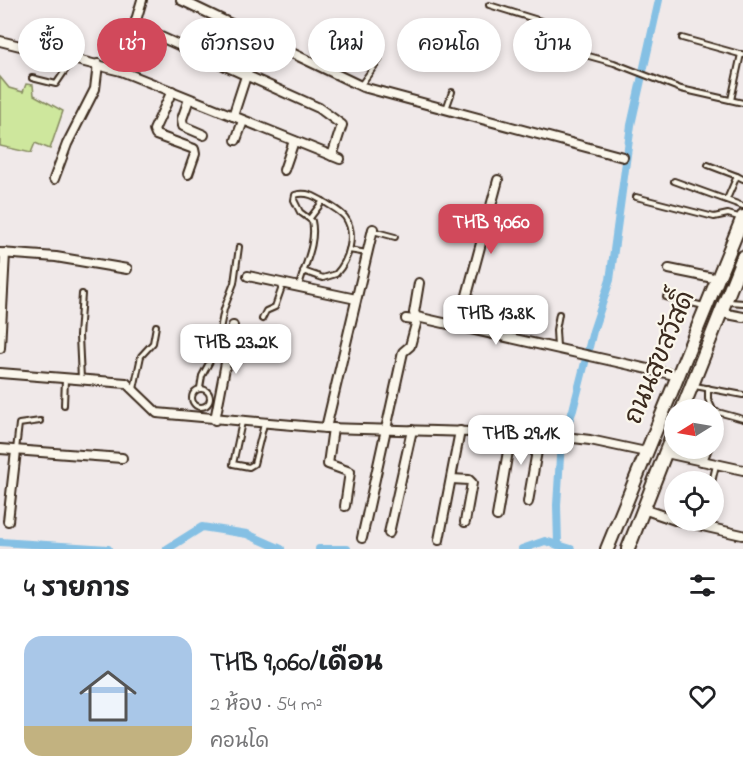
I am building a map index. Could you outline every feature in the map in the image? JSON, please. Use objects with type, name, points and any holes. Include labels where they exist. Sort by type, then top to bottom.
[{"type":"main road","name":"ถนนสุขสวัสดิ์","points":[[607,547],[743,218]]},
{"type":"main road","name":"ถนนสุขสวัสดิ์","points":[[686,399],[742,263]]},
{"type":"main road","name":"ถนนสุขสวัสดิ์","points":[[628,549],[664,458]]},
{"type":"street","points":[[136,18],[142,0]]},
{"type":"street","points":[[181,0],[220,18]]},
{"type":"street","points":[[124,72],[336,157],[343,128],[341,123],[319,108],[167,40]]},
{"type":"street","points":[[0,41],[18,45]]},
{"type":"street","points":[[296,54],[360,86],[623,157]]},
{"type":"street","points":[[54,178],[75,128],[95,90],[97,72]]},
{"type":"street","points":[[233,116],[249,72]]},
{"type":"street","points":[[172,91],[154,130],[156,135],[194,150],[195,154],[188,174]]},
{"type":"street","points":[[189,99],[182,119],[183,126],[204,135]]},
{"type":"street","points":[[236,140],[243,121]]},
{"type":"street","points":[[284,170],[294,141]]},
{"type":"street","points":[[459,325],[498,180]]},
{"type":"street","points":[[345,506],[350,472],[328,464],[329,428],[372,230]]},
{"type":"street","points":[[0,348],[3,253],[56,257],[127,269]]},
{"type":"street","points":[[669,269],[718,279]]},
{"type":"street","points":[[248,276],[356,299]]},
{"type":"street","points":[[419,283],[415,315],[679,376]]},
{"type":"street","points":[[724,307],[743,317]]},
{"type":"street","points":[[362,538],[403,352],[410,346],[416,324],[414,320],[406,319]]},
{"type":"street","points":[[214,420],[232,326]]},
{"type":"street","points":[[0,373],[126,382],[157,413],[197,418],[329,428],[540,434],[646,452]]},
{"type":"street","points":[[389,533],[412,430]]},
{"type":"street","points":[[440,540],[460,430]]},
{"type":"street","points":[[497,516],[508,451],[506,445],[501,442],[502,432]]},
{"type":"street","points":[[528,502],[540,434]]},
{"type":"street","points":[[0,449],[122,458]]},
{"type":"street","points":[[8,522],[16,451]]},
{"type":"street","points":[[697,459],[743,470]]},
{"type":"street","points":[[452,479],[469,480],[472,483],[465,522]]},
{"type":"street","points":[[644,509],[664,516]]},
{"type":"street","points":[[724,531],[742,535]]},
{"type":"lane","points":[[489,5],[552,24],[567,50],[614,63],[681,89],[743,103]]},
{"type":"lane","points":[[682,38],[742,54],[731,100]]},
{"type":"lane","points":[[32,78],[56,84],[64,72]]},
{"type":"lane","points":[[360,86],[370,72]]},
{"type":"lane","points":[[446,110],[452,92]]},
{"type":"lane","points":[[708,165],[743,179]]},
{"type":"lane","points":[[727,200],[737,176]]},
{"type":"lane","points":[[674,181],[743,206]]},
{"type":"lane","points":[[298,287],[314,233],[310,218],[295,206],[295,195],[308,194],[323,201],[347,220],[351,231],[349,250],[342,267],[336,274],[323,278],[303,271]]},
{"type":"lane","points":[[636,197],[714,217],[728,214],[743,218]]},
{"type":"lane","points":[[310,218],[323,201]]},
{"type":"lane","points":[[372,230],[395,237]]},
{"type":"lane","points":[[200,388],[202,376],[216,350],[224,309],[234,283],[239,247]]},
{"type":"lane","points":[[349,250],[367,253]]},
{"type":"lane","points":[[262,320],[266,311],[275,307],[284,284]]},
{"type":"lane","points":[[81,380],[79,336],[82,294]]},
{"type":"lane","points":[[666,297],[708,307]]},
{"type":"lane","points":[[724,307],[743,303]]},
{"type":"lane","points":[[557,347],[556,330],[559,314]]},
{"type":"lane","points":[[134,389],[141,356],[153,343],[156,326]]},
{"type":"lane","points":[[64,405],[65,378]]},
{"type":"lane","points":[[692,384],[743,395]]},
{"type":"lane","points":[[197,418],[199,407],[191,397],[195,390],[200,388],[209,392],[210,400],[205,406],[199,407]]},
{"type":"lane","points":[[708,388],[708,399]]},
{"type":"lane","points":[[724,413],[743,419]]},
{"type":"lane","points":[[16,451],[20,424],[40,421]]},
{"type":"lane","points":[[242,422],[233,464],[249,467],[254,464],[264,424]]},
{"type":"lane","points":[[715,471],[717,464]]},
{"type":"green space","points":[[0,77],[9,88],[23,92],[26,84],[33,85],[34,95],[63,111],[50,149],[35,143],[31,153],[0,146]]},
{"type":"waterway","points":[[558,545],[557,505],[561,441],[573,410],[593,331],[610,280],[631,125],[659,0]]},
{"type":"waterway","points":[[167,549],[202,527],[247,534],[281,549]]},
{"type":"waterway","points":[[522,549],[545,541],[571,549]]},
{"type":"waterway","points":[[0,542],[108,549]]},
{"type":"waterway","points":[[319,549],[347,549]]}]
